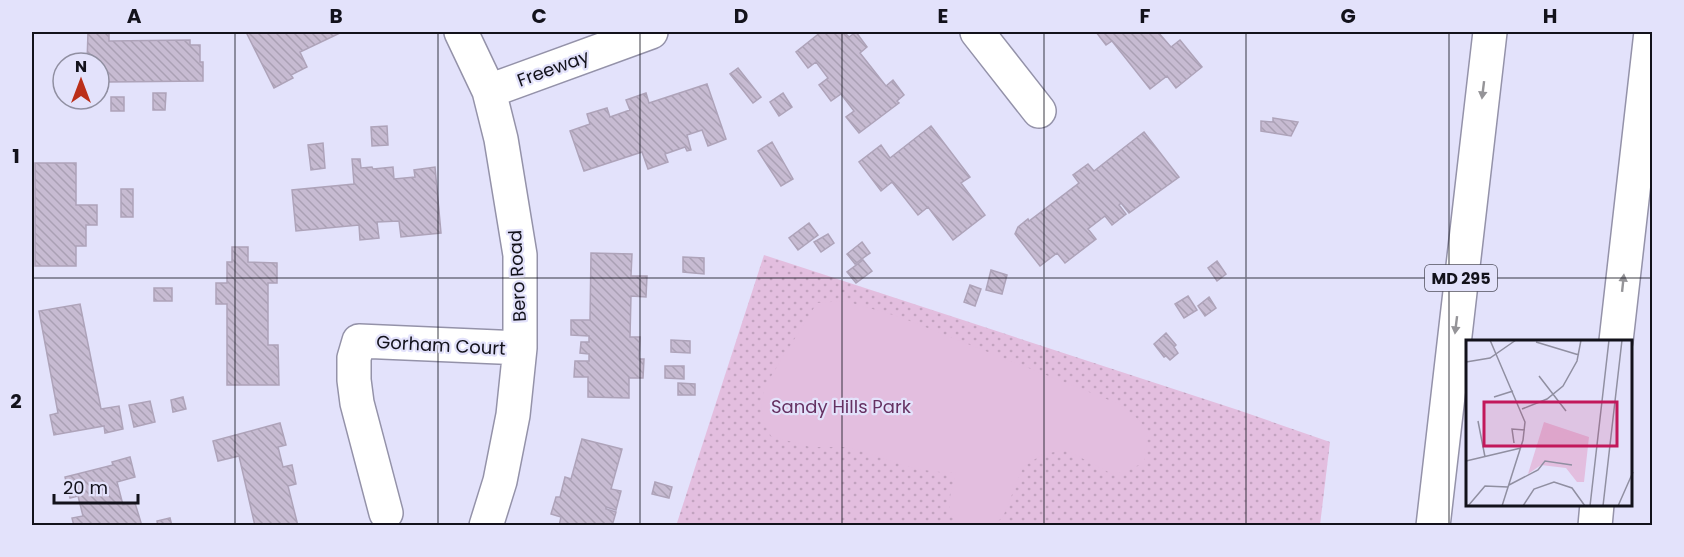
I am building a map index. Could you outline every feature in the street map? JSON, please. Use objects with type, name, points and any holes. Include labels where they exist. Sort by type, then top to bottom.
[{"type":"main road","name":"Bero Road","points":[[461,32],[489,91],[501,139],[520,255],[520,348],[513,415],[500,481],[486,525]]},
{"type":"main road","name":"Freeway","points":[[489,91],[651,32]]},
{"type":"main road","points":[[977,32],[1039,111]]},
{"type":"main road","name":"MD 295","points":[[1433,525],[1490,32]]},
{"type":"main road","points":[[1616,340],[1651,32]]},
{"type":"main road","name":"Gorham Court","points":[[386,513],[357,403],[354,358],[359,341],[520,348]]},
{"type":"main road","points":[[1595,525],[1597,506]]},
{"type":"green space","name":"Sandy Hills Park","points":[[764,255],[1330,442],[1320,525],[676,526]]},
{"type":"green space","points":[[845,301],[900,317],[1119,404],[1141,422],[1144,428],[1147,442],[1144,463],[1114,475],[1066,450],[1043,454],[1023,467],[1003,517],[993,525],[959,525],[950,507],[956,472],[916,469],[848,447],[810,447],[771,436],[762,412],[765,386],[817,303]]},
{"type":"building","points":[[88,32],[109,32],[109,41],[190,40],[190,45],[200,45],[203,81],[111,82],[111,51],[87,51]]},
{"type":"building","points":[[246,32],[342,32],[300,52],[307,67],[291,75],[293,78],[274,88]]},
{"type":"building","points":[[821,32],[844,32],[849,37],[856,32],[867,47],[860,53],[886,86],[893,80],[904,95],[897,101],[899,103],[859,133],[846,117],[854,111],[841,94],[831,101],[819,85],[828,78],[816,62],[808,68],[796,52]]},
{"type":"building","points":[[1096,32],[1158,32],[1171,47],[1180,40],[1202,67],[1176,88],[1167,76],[1150,89],[1112,41],[1106,45]]},
{"type":"building","points":[[738,68],[761,97],[753,103],[730,74]]},
{"type":"building","points":[[707,84],[726,139],[708,146],[702,130],[687,135],[691,150],[687,151],[685,147],[665,154],[668,162],[648,169],[642,152],[584,171],[570,131],[590,124],[587,114],[607,108],[610,117],[630,110],[626,100],[646,93],[649,103]]},
{"type":"building","points":[[153,93],[166,93],[165,110],[153,110]]},
{"type":"building","points":[[783,93],[792,107],[779,116],[770,102]]},
{"type":"building","points":[[111,97],[124,97],[124,111],[111,111]]},
{"type":"building","points":[[1273,118],[1298,122],[1291,136],[1261,131],[1261,121],[1273,122]]},
{"type":"building","points":[[387,126],[388,145],[372,146],[371,127]]},
{"type":"building","points":[[931,126],[970,177],[961,183],[985,215],[953,240],[928,207],[918,215],[892,182],[881,191],[859,162],[881,145],[890,158]]},
{"type":"building","points":[[1144,132],[1179,177],[1129,213],[1121,203],[1119,205],[1126,214],[1112,225],[1105,216],[1088,229],[1096,239],[1065,263],[1057,253],[1040,266],[1015,234],[1018,227],[1079,183],[1073,175],[1088,164],[1094,171]]},
{"type":"building","points":[[772,142],[793,179],[781,186],[758,151]]},
{"type":"building","points":[[323,143],[325,168],[311,170],[308,145]]},
{"type":"building","points":[[352,159],[360,159],[361,168],[393,167],[394,179],[415,177],[414,170],[435,167],[441,233],[401,237],[399,221],[377,222],[379,238],[360,240],[359,225],[296,231],[292,190],[354,184]]},
{"type":"building","points":[[35,163],[76,163],[76,205],[97,205],[97,225],[86,225],[86,246],[76,246],[76,266],[35,266]]},
{"type":"building","points":[[121,189],[133,189],[133,217],[121,217]]},
{"type":"building","points":[[809,223],[818,235],[798,250],[789,238]]},
{"type":"building","points":[[828,234],[834,243],[821,252],[814,242]]},
{"type":"building","points":[[862,242],[870,253],[855,264],[847,254]]},
{"type":"building","points":[[232,247],[248,247],[248,262],[277,263],[277,283],[268,283],[268,345],[278,345],[279,385],[227,385],[227,304],[216,304],[216,283],[227,283],[227,262],[232,262]]},
{"type":"building","points":[[591,253],[632,254],[631,276],[647,276],[646,297],[631,296],[630,337],[640,337],[639,359],[644,359],[643,378],[629,378],[629,398],[588,397],[588,377],[574,377],[575,361],[589,361],[589,354],[580,353],[581,342],[589,342],[589,336],[571,335],[571,320],[590,320]]},
{"type":"building","points":[[683,257],[704,258],[704,274],[683,272]]},
{"type":"building","points":[[863,260],[872,271],[856,283],[847,272]]},
{"type":"building","points":[[1217,261],[1226,274],[1217,281],[1208,268]]},
{"type":"building","points":[[991,270],[1007,275],[1002,294],[986,290]]},
{"type":"building","points":[[970,285],[981,289],[975,306],[964,302]]},
{"type":"building","points":[[154,288],[172,288],[172,301],[154,301]]},
{"type":"building","points":[[1188,296],[1197,310],[1184,318],[1175,304]]},
{"type":"building","points":[[1209,297],[1216,308],[1205,316],[1198,306]]},
{"type":"building","points":[[80,304],[101,409],[119,406],[123,429],[105,433],[104,426],[54,435],[50,415],[58,413],[39,311]]},
{"type":"building","points":[[1166,333],[1176,345],[1174,347],[1178,353],[1170,360],[1164,357],[1154,344]]},
{"type":"building","points":[[671,340],[690,341],[690,353],[671,352]]},
{"type":"building","points":[[665,366],[684,366],[684,379],[665,378]]},
{"type":"building","points":[[678,383],[695,384],[695,395],[678,395]]},
{"type":"building","points":[[183,397],[186,409],[173,412],[171,400]]},
{"type":"building","points":[[150,401],[155,422],[134,427],[129,405]]},
{"type":"building","points":[[280,423],[286,445],[278,447],[283,467],[292,465],[296,484],[288,486],[298,526],[255,526],[239,456],[218,461],[213,441]]},
{"type":"building","points":[[582,439],[622,449],[611,489],[621,491],[616,510],[606,507],[616,512],[612,526],[559,526],[561,517],[551,514],[556,497],[560,497],[565,477],[571,479]]},
{"type":"building","points":[[130,457],[135,477],[117,482],[123,505],[135,503],[142,526],[74,526],[72,518],[83,516],[78,496],[70,498],[65,477],[113,465],[112,462]]},
{"type":"building","points":[[655,482],[672,487],[669,498],[652,494]]},
{"type":"building","points":[[170,518],[172,526],[158,526],[157,521]]}]
